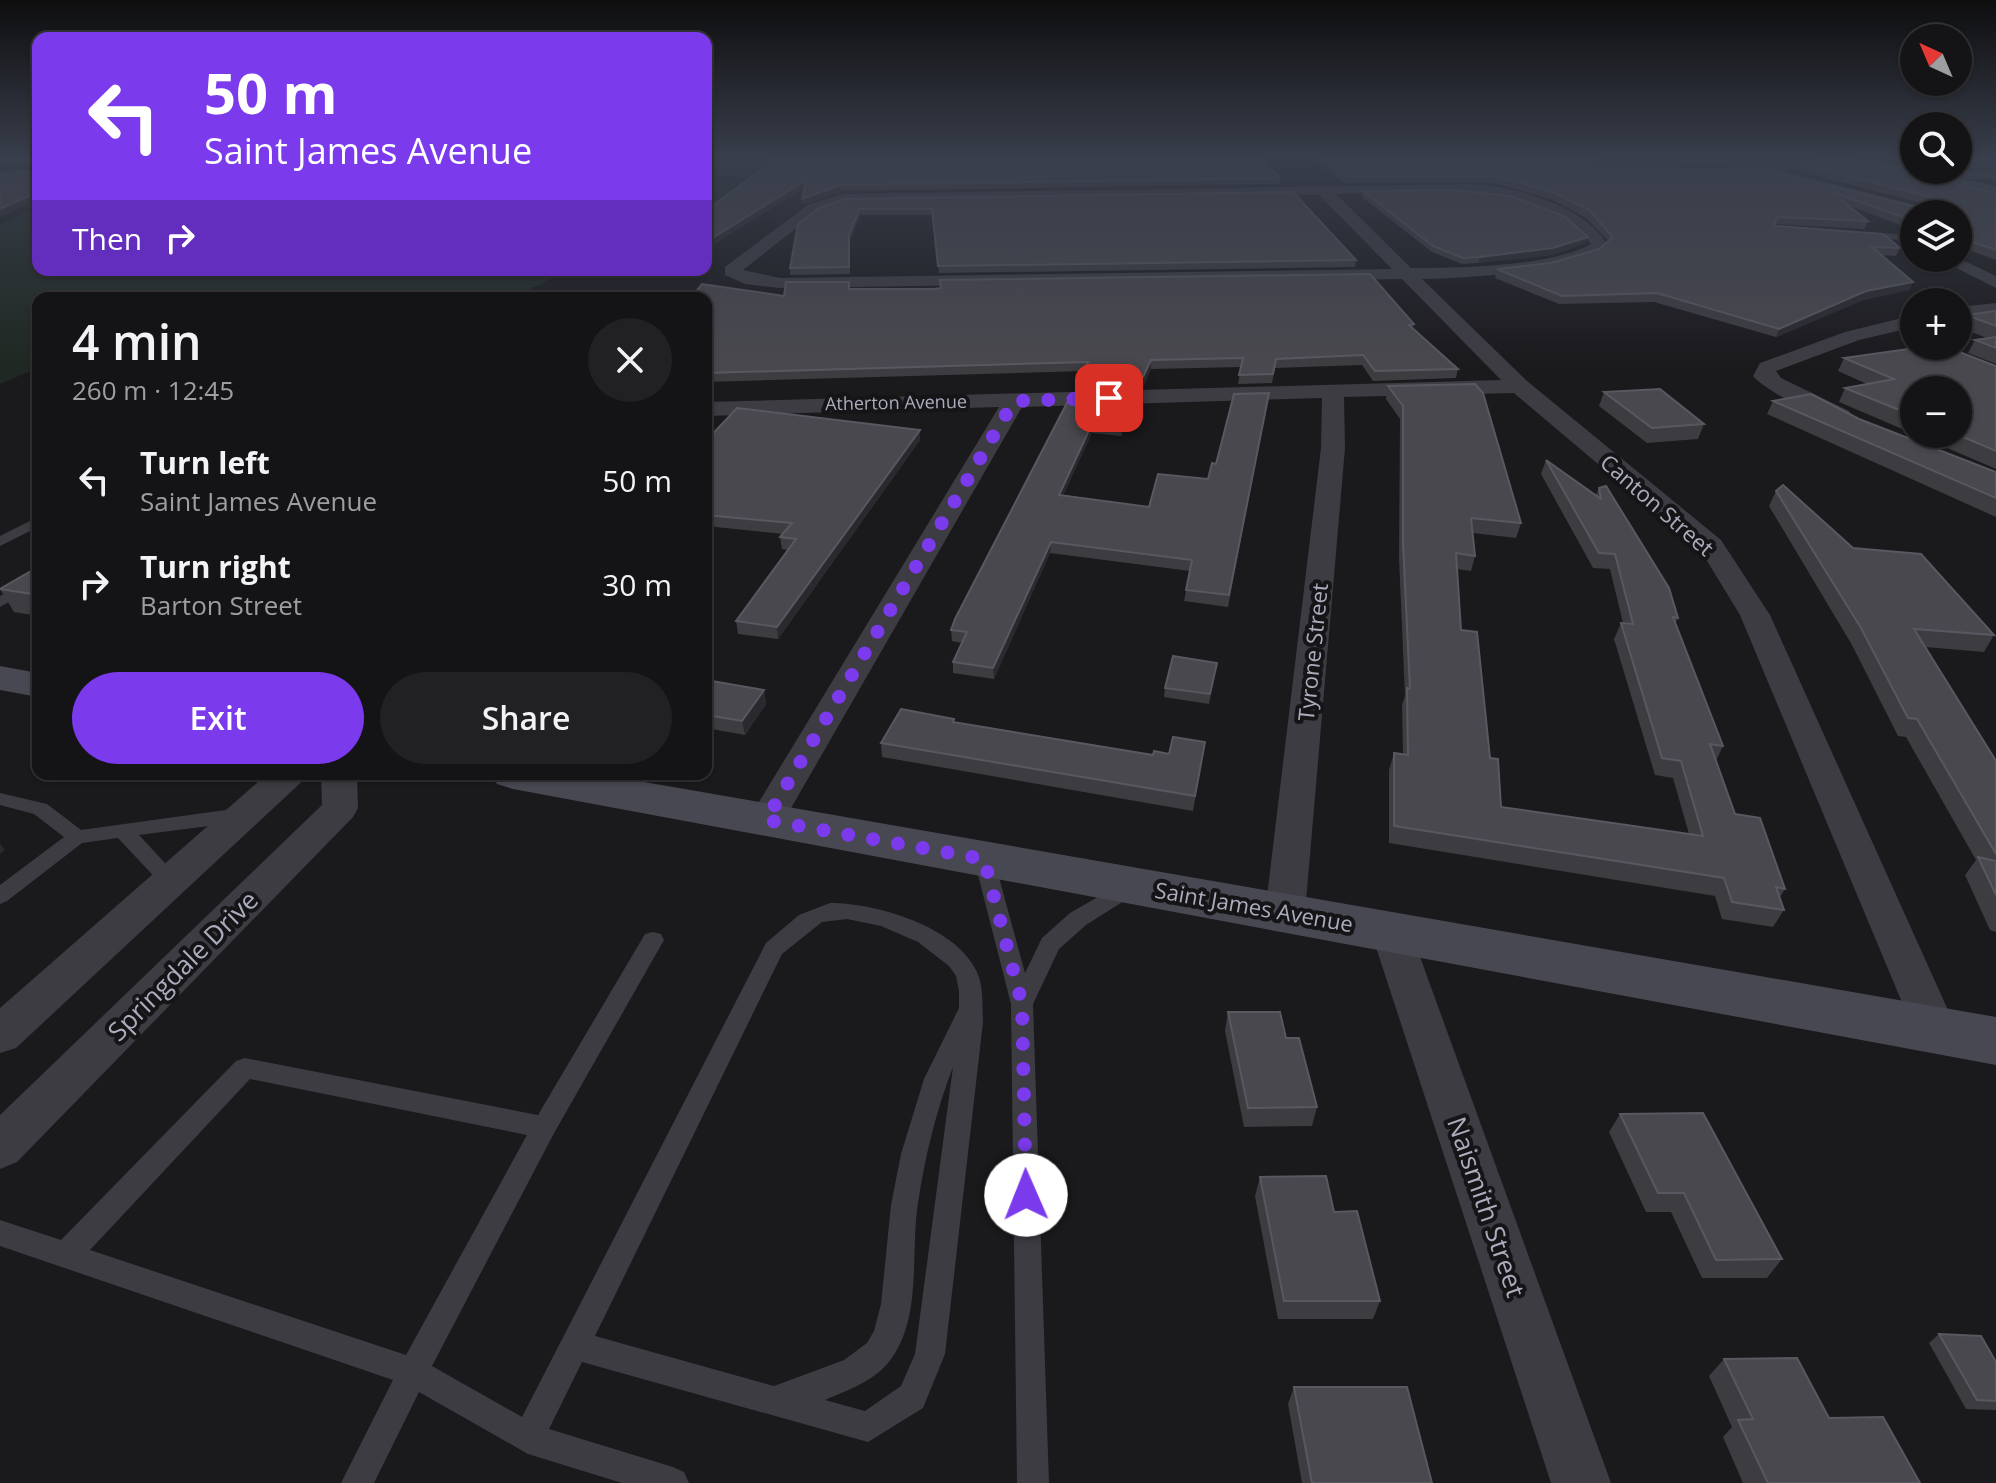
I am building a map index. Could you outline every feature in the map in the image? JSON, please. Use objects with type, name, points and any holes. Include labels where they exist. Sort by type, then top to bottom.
[{"type":"main road","points":[[0,678],[32,684]]},
{"type":"main road","name":"Saint James Avenue","points":[[546,780],[1996,1041]]},
{"type":"street","points":[[787,228],[731,271],[745,279],[780,283],[1407,273],[1511,267],[1587,253],[1600,244],[1580,228]]},
{"type":"street","name":"Canton Street","points":[[1362,228],[1519,386],[1711,546],[1755,615],[1935,1030]]},
{"type":"street","points":[[1972,271],[1996,283]]},
{"type":"street","points":[[1972,312],[1996,309]]},
{"type":"street","points":[[1861,425],[1764,376],[1767,367],[1879,328],[1900,324]]},
{"type":"street","points":[[1879,328],[1900,336]]},
{"type":"street","points":[[1960,360],[1996,374]]},
{"type":"street","name":"Atherton Avenue","points":[[712,409],[1519,386]]},
{"type":"street","name":"Tyrone Street","points":[[1285,913],[1331,477],[1333,392]]},
{"type":"street","points":[[766,820],[1014,401]]},
{"type":"street","points":[[0,1035],[242,814],[284,780]]},
{"type":"street","name":"Springdale Drive","points":[[0,1147],[340,808],[339,780]]},
{"type":"street","name":"Naismith Street","points":[[1391,932],[1581,1483]]},
{"type":"lane","points":[[1855,234],[1900,237]]},
{"type":"lane","points":[[0,542],[32,524]]},
{"type":"lane","points":[[0,602],[32,583]]},
{"type":"lane","points":[[0,799],[40,809],[77,837]]},
{"type":"lane","points":[[0,896],[77,837],[242,814]]},
{"type":"lane","points":[[122,830],[170,881]]},
{"type":"lane","points":[[984,859],[1022,1004],[1033,1483]]},
{"type":"lane","points":[[1022,1004],[1050,944],[1078,919],[1134,885]]},
{"type":"lane","points":[[528,1438],[577,1346],[774,949],[794,930],[829,911],[882,917],[948,949],[967,975],[971,1022],[930,1354],[912,1397],[868,1427],[577,1346]]},
{"type":"lane","points":[[357,1483],[544,1127],[653,940]]},
{"type":"lane","points":[[773,1401],[843,1378],[877,1353],[890,1335],[904,1205],[919,1142],[946,1048],[970,1010]]},
{"type":"lane","points":[[65,1256],[245,1068],[544,1127]]},
{"type":"lane","points":[[0,1233],[413,1372],[528,1438],[673,1483]]},
{"type":"shaded area","points":[[0,228],[32,228],[32,276],[557,276],[524,292],[32,292],[32,371],[0,384]]},
{"type":"building","points":[[712,228],[728,228],[712,238]]},
{"type":"building","points":[[797,228],[852,228],[849,267],[790,268]]},
{"type":"building","points":[[934,228],[1327,228],[1356,260],[938,266]]},
{"type":"building","points":[[1410,228],[1578,228],[1588,237],[1553,248],[1463,258],[1433,246]]},
{"type":"building","points":[[1605,228],[1806,228],[1883,234],[1900,248],[1872,247],[1913,282],[1866,291],[1779,329],[1657,293],[1562,296],[1497,269],[1551,263],[1599,249],[1613,237]]},
{"type":"building","points":[[1972,228],[1996,228],[1996,250],[1972,242]]},
{"type":"building","points":[[1370,274],[1414,324],[1409,325],[1458,369],[1375,371],[1363,355],[1276,359],[1273,374],[1239,375],[1243,358],[1151,360],[1143,377],[1079,379],[1088,362],[712,373],[712,292],[696,292],[702,284],[784,296],[786,282],[849,282],[849,289],[934,289],[941,288],[940,280]]},
{"type":"building","points":[[1996,311],[1996,326],[1972,317],[1972,314]]},
{"type":"building","points":[[1996,337],[1996,348],[1975,340]]},
{"type":"building","points":[[1900,350],[1900,360],[1972,360],[1972,357],[1996,366],[1996,451],[1972,441],[1972,376],[1900,376],[1900,410],[1845,388],[1894,379],[1844,358]]},
{"type":"building","points":[[1475,384],[1483,393],[1521,523],[1471,518],[1475,556],[1456,553],[1461,630],[1477,632],[1490,758],[1498,759],[1501,807],[1703,836],[1681,761],[1662,758],[1621,623],[1633,624],[1615,554],[1599,553],[1546,460],[1601,499],[1599,488],[1606,486],[1669,588],[1678,618],[1673,617],[1723,746],[1710,744],[1735,814],[1760,818],[1785,889],[1776,887],[1784,910],[1732,902],[1724,878],[1394,826],[1394,753],[1408,755],[1407,688],[1410,689],[1403,543],[1403,406],[1388,386]]},
{"type":"building","points":[[1660,389],[1704,424],[1652,428],[1604,392]]},
{"type":"building","points":[[1269,393],[1229,595],[1186,590],[1192,560],[1051,542],[993,668],[953,662],[967,632],[951,630],[955,619],[1069,399],[1135,397],[1122,426],[1092,424],[1059,495],[1149,507],[1158,474],[1208,479],[1212,463],[1216,464],[1234,394]]},
{"type":"building","points":[[1811,394],[1859,419],[1900,435],[1900,448],[1934,448],[1996,472],[1996,498],[1773,401]]},
{"type":"building","points":[[737,408],[920,430],[777,627],[736,621],[796,539],[780,537],[792,523],[712,516],[712,435]]},
{"type":"building","points":[[1783,485],[1853,548],[1921,554],[1994,635],[1914,629],[1996,761],[1996,854],[1917,719],[1908,718],[1861,628],[1776,491]]},
{"type":"building","points":[[32,570],[32,594],[0,589]]},
{"type":"building","points":[[1173,656],[1217,663],[1210,694],[1165,688]]},
{"type":"building","points":[[712,681],[764,690],[742,721],[712,716]]},
{"type":"building","points":[[901,709],[954,719],[953,722],[1153,755],[1154,751],[1169,754],[1173,737],[1205,742],[1195,796],[881,743]]},
{"type":"building","points":[[1978,857],[1996,861],[1996,895]]},
{"type":"building","points":[[1228,1012],[1280,1012],[1286,1038],[1299,1038],[1317,1107],[1248,1108]]},
{"type":"building","points":[[1703,1113],[1782,1259],[1716,1260],[1684,1193],[1658,1193],[1620,1114]]},
{"type":"building","points":[[1326,1176],[1334,1212],[1357,1211],[1380,1301],[1284,1301],[1260,1177]]},
{"type":"building","points":[[1939,1334],[1981,1336],[1996,1362],[1996,1401],[1977,1400]]},
{"type":"building","points":[[1797,1358],[1829,1418],[1883,1417],[1920,1483],[1768,1483],[1738,1420],[1753,1419],[1724,1359]]},
{"type":"building","points":[[1294,1387],[1407,1387],[1432,1483],[1312,1483]]},
{"type":"route","points":[[1026,1195],[1022,1004],[984,859],[766,820],[1014,401],[1109,398]]}]
